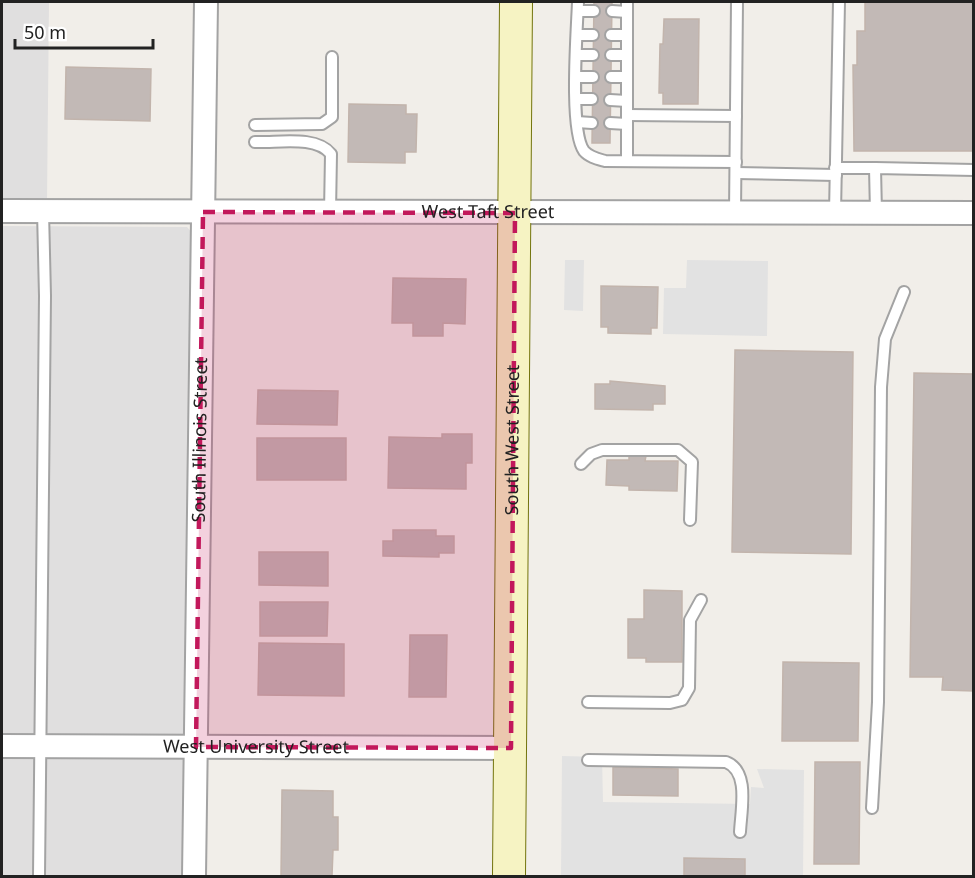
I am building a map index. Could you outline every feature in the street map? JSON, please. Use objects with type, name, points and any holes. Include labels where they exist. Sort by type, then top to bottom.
[{"type":"main road","name":"South West Street","points":[[509,876],[516,2]]},
{"type":"street","name":"South Illinois Street","points":[[194,876],[206,2]]},
{"type":"street","name":"West Taft Street","points":[[2,211],[974,213]]},
{"type":"street","name":"West University Street","points":[[2,746],[511,748]]},
{"type":"lane","points":[[735,213],[737,2]]},
{"type":"lane","points":[[835,213],[839,2]]},
{"type":"lane","points":[[594,11],[578,6],[576,77],[577,122],[584,150],[592,157],[605,161],[835,172],[875,168],[974,170]]},
{"type":"lane","points":[[612,11],[627,7],[627,161]]},
{"type":"lane","points":[[578,35],[593,35]]},
{"type":"lane","points":[[611,35],[627,36]]},
{"type":"lane","points":[[577,55],[593,55]]},
{"type":"lane","points":[[611,56],[627,55]]},
{"type":"lane","points":[[255,124],[322,124],[329,121],[332,117],[332,57]]},
{"type":"lane","points":[[576,77],[593,77]]},
{"type":"lane","points":[[611,77],[627,77]]},
{"type":"lane","points":[[576,99],[592,99]]},
{"type":"lane","points":[[610,100],[627,101]]},
{"type":"lane","points":[[610,123],[627,119],[736,116]]},
{"type":"lane","points":[[577,122],[592,123]]},
{"type":"lane","points":[[255,142],[318,144],[327,149],[331,154],[330,212]]},
{"type":"lane","points":[[875,168],[876,213]]},
{"type":"lane","points":[[39,876],[45,296],[43,211]]},
{"type":"lane","points":[[872,808],[878,702],[881,387],[885,339],[904,292]]},
{"type":"lane","points":[[581,464],[591,454],[602,450],[678,450],[692,462],[690,520]]},
{"type":"lane","points":[[588,702],[670,704],[682,700],[689,688],[690,620],[701,600]]},
{"type":"lane","points":[[588,760],[726,762],[731,764],[738,770],[741,780],[740,832]]},
{"type":"highlighted area","points":[[203,212],[515,213],[511,748],[196,747]]},
{"type":"shaded area","points":[[2,2],[49,2],[47,198],[2,198]]},
{"type":"shaded area","points":[[2,226],[187,227],[193,234],[187,876],[2,876]]},
{"type":"shaded area","points":[[565,260],[584,260],[583,311],[564,310]]},
{"type":"shaded area","points":[[687,260],[768,261],[767,336],[663,334],[664,288],[686,288]]},
{"type":"shaded area","points":[[562,756],[602,757],[603,802],[750,804],[751,787],[764,788],[757,769],[804,770],[803,876],[745,876],[745,859],[684,858],[684,876],[561,876]]},
{"type":"building","points":[[594,2],[612,2],[610,143],[592,143]]},
{"type":"building","points":[[865,2],[974,2],[974,151],[854,151],[853,65],[857,65],[857,31],[865,31]]},
{"type":"building","points":[[664,19],[699,19],[698,104],[663,104],[663,93],[659,93],[660,44],[663,44]]},
{"type":"building","points":[[66,67],[151,69],[150,121],[65,119]]},
{"type":"building","points":[[349,104],[406,105],[406,114],[417,114],[416,152],[405,152],[405,163],[348,162]]},
{"type":"building","points":[[393,278],[466,279],[465,324],[443,323],[443,336],[413,336],[413,323],[392,323]]},
{"type":"building","points":[[601,286],[658,287],[657,328],[651,328],[651,334],[608,333],[608,327],[601,327]]},
{"type":"building","points":[[735,350],[853,352],[851,554],[732,552]]},
{"type":"building","points":[[914,373],[974,374],[974,691],[942,690],[943,677],[910,677]]},
{"type":"building","points":[[610,381],[665,386],[665,404],[653,404],[653,410],[595,409],[595,384],[610,384]]},
{"type":"building","points":[[258,390],[338,391],[337,425],[257,424]]},
{"type":"building","points":[[442,434],[472,434],[472,463],[466,463],[466,489],[388,488],[389,437],[442,438]]},
{"type":"building","points":[[257,438],[346,438],[346,480],[257,480]]},
{"type":"building","points":[[629,456],[646,456],[645,461],[678,461],[677,491],[629,490],[629,486],[606,485],[607,460],[629,460]]},
{"type":"building","points":[[393,530],[436,530],[436,536],[454,536],[454,553],[439,553],[439,557],[383,556],[383,541],[393,541]]},
{"type":"building","points":[[259,552],[328,552],[328,586],[259,585]]},
{"type":"building","points":[[644,590],[682,591],[682,662],[646,662],[646,658],[628,658],[628,619],[644,619]]},
{"type":"building","points":[[260,602],[328,602],[327,636],[260,636]]},
{"type":"building","points":[[410,635],[447,635],[446,697],[409,697]]},
{"type":"building","points":[[259,643],[344,644],[344,696],[258,695]]},
{"type":"building","points":[[783,662],[859,663],[858,741],[782,741]]},
{"type":"building","points":[[815,762],[860,762],[859,864],[814,864]]},
{"type":"building","points":[[613,767],[678,769],[678,796],[613,795]]},
{"type":"building","points":[[282,790],[333,791],[333,817],[338,817],[338,850],[333,850],[332,876],[281,876]]},
{"type":"building","points":[[684,858],[745,859],[745,876],[684,876]]}]
